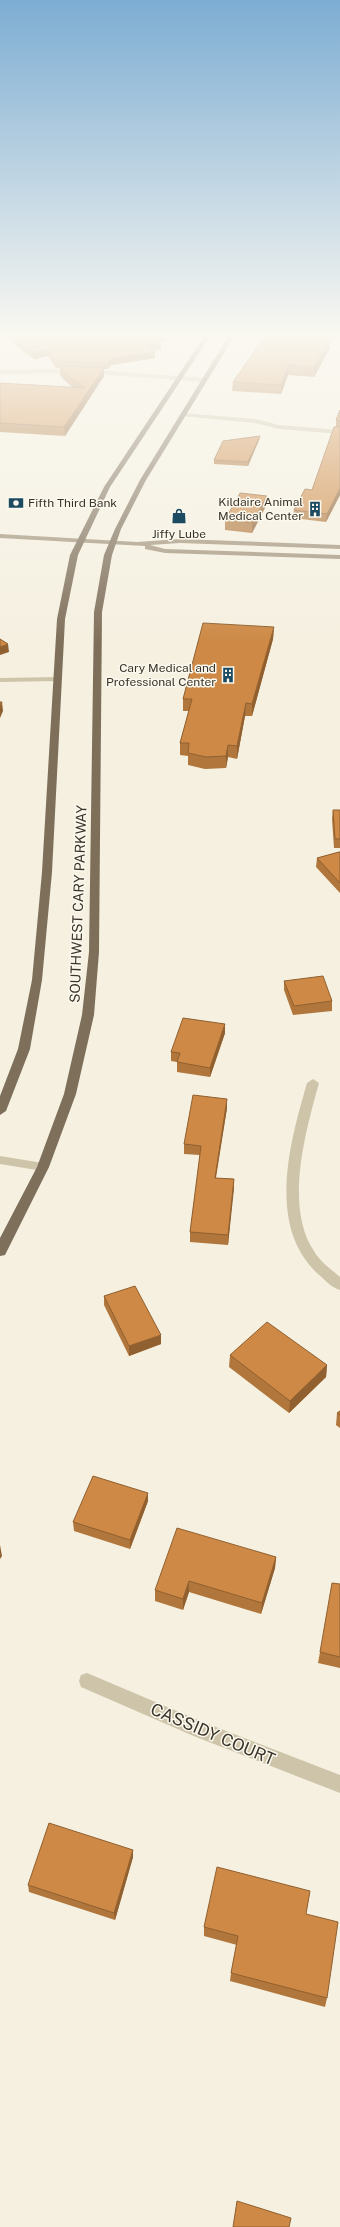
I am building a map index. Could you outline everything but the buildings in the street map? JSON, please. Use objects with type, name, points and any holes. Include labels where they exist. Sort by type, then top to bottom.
[{"type":"main road","points":[[0,1111],[24,1049],[37,980],[47,872],[61,619],[70,575],[79,541],[107,487],[141,436]]},
{"type":"main road","name":"SOUTHWEST CARY PARKWAY","points":[[0,1251],[42,1167],[70,1094],[88,1015],[92,983],[98,612],[108,555],[112,542],[143,480],[169,436]]},
{"type":"main road","points":[[0,536],[137,544],[165,550],[340,557]]},
{"type":"main road","points":[[137,544],[180,541],[340,547]]},
{"type":"street","points":[[0,680],[57,679]]},
{"type":"street","points":[[313,1083],[301,1125],[295,1173],[294,1207],[297,1228],[306,1251],[340,1286]]},
{"type":"street","points":[[0,1160],[42,1167]]},
{"type":"street","name":"CASSIDY COURT","points":[[87,1680],[203,1731],[340,1784]]},
{"type":"place","name":"Fifth Third Bank","points":[[16,503]]},
{"type":"place","name":"Kildaire Animal Medical Center","points":[[315,509]]},
{"type":"place","name":"Jiffy Lube","points":[[179,516]]},
{"type":"place","name":"Cary Medical and Professional Center","points":[[228,675]]}]
